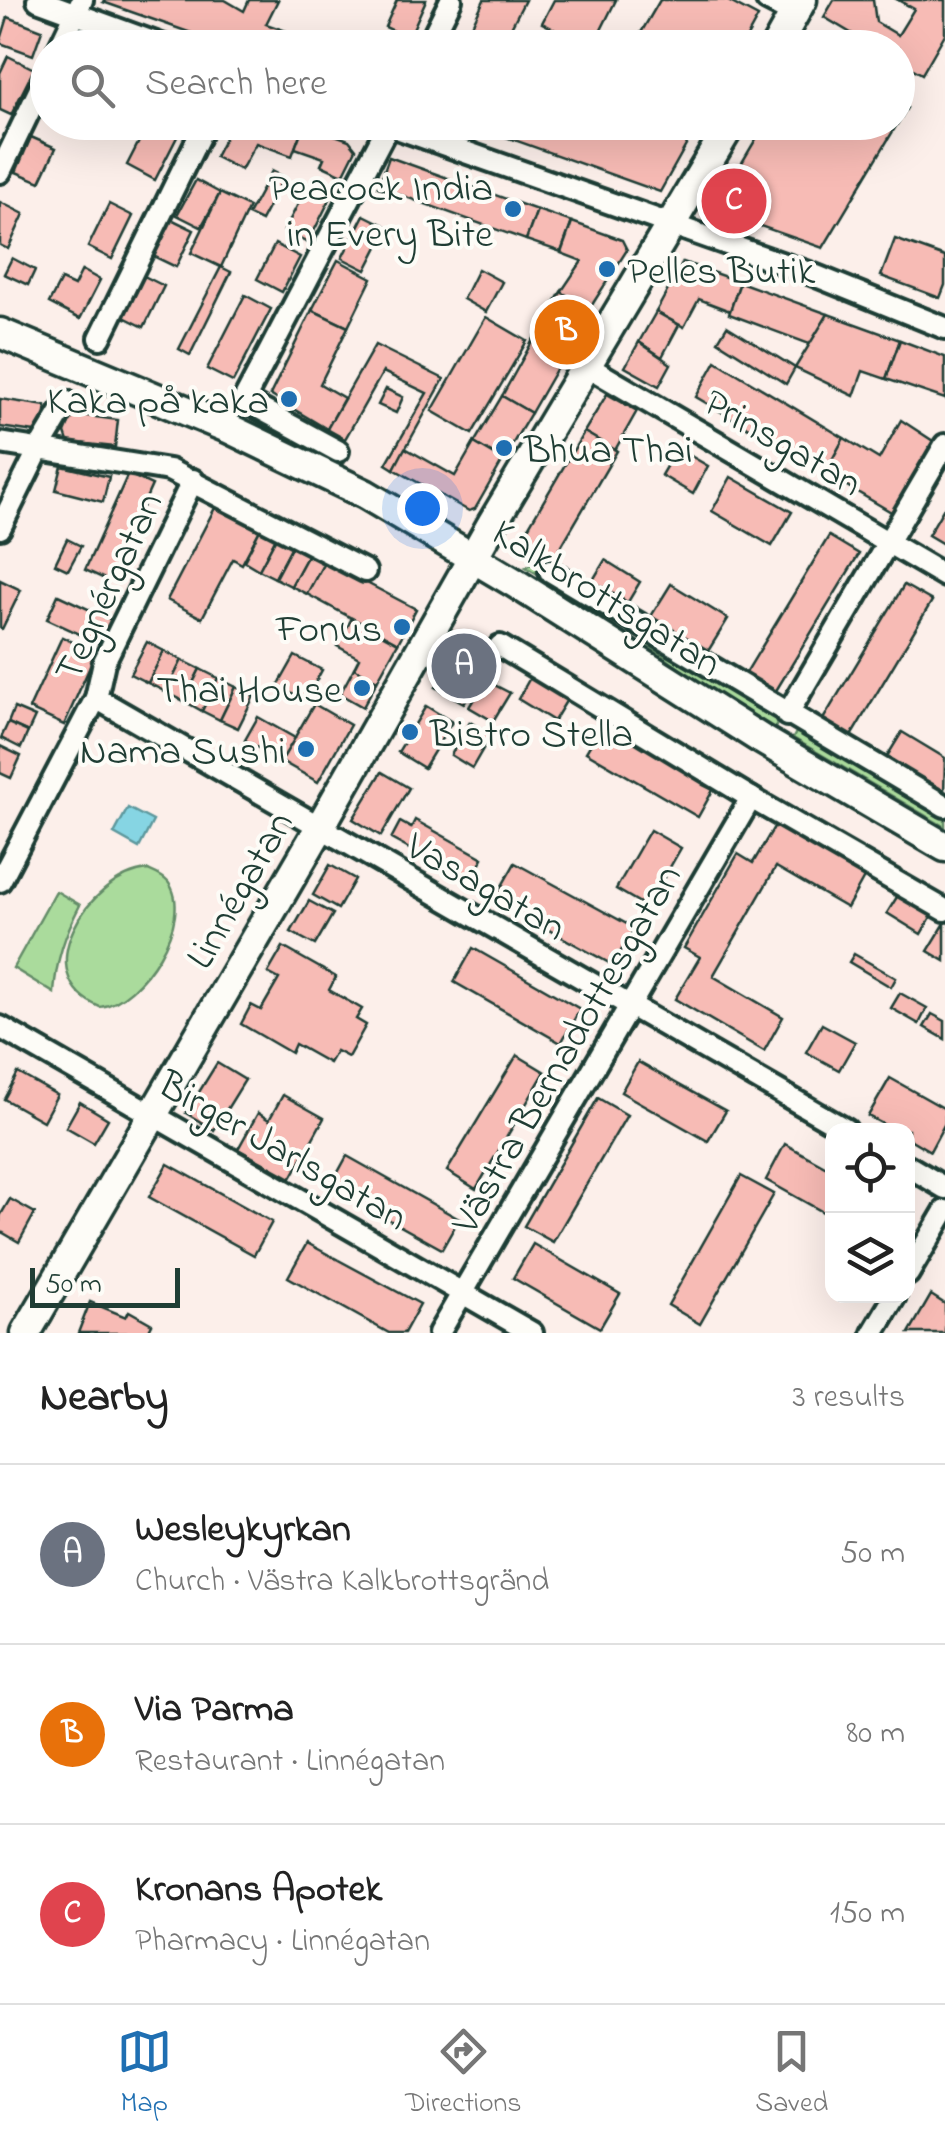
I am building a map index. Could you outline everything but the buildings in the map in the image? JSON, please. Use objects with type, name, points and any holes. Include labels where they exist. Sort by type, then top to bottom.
[{"type":"street","points":[[38,0],[78,7],[128,30]]},
{"type":"street","points":[[437,30],[452,0]]},
{"type":"street","points":[[767,0],[798,7],[785,30]]},
{"type":"street","points":[[67,30],[78,7]]},
{"type":"street","points":[[0,172],[30,110]]},
{"type":"street","points":[[100,338],[197,140]]},
{"type":"street","points":[[338,452],[244,400],[378,140]]},
{"type":"street","points":[[432,140],[809,273],[945,328]]},
{"type":"street","name":"Linnégatan","points":[[26,1333],[474,558],[721,140]]},
{"type":"street","name":"Kalkbrottsgatan","points":[[0,333],[228,428],[365,494],[474,558],[761,740],[945,847]]},
{"type":"street","name":"Prinsgatan","points":[[587,366],[945,576]]},
{"type":"street","points":[[0,528],[39,448],[67,402]]},
{"type":"street","points":[[0,443],[158,467],[193,480],[364,572]]},
{"type":"street","points":[[787,715],[945,444]]},
{"type":"street","name":"Tegnérgatan","points":[[0,881],[96,698],[104,662],[193,480]]},
{"type":"street","points":[[550,571],[945,806]]},
{"type":"street","points":[[500,646],[945,910]]},
{"type":"street","name":"Vasagatan","points":[[96,698],[834,1123]]},
{"type":"street","name":"Västra Bernadottesgatan","points":[[440,1333],[751,798]]},
{"type":"street","name":"Birger Jarlsgatan","points":[[0,1027],[532,1333]]},
{"type":"street","points":[[915,1170],[945,1188]]},
{"type":"street","points":[[915,1262],[945,1211]]},
{"type":"street","points":[[872,1333],[891,1303]]},
{"type":"green space","points":[[536,562],[543,565],[541,570],[780,717],[775,728],[705,687],[607,615],[526,567]]},
{"type":"green space","points":[[799,727],[945,812],[945,827],[793,738]]},
{"type":"green space","points":[[148,870],[168,882],[175,898],[169,936],[160,956],[131,991],[100,1007],[78,993],[68,974],[67,952],[73,929],[104,890],[125,876]]},
{"type":"green space","points":[[56,891],[80,905],[62,948],[54,993],[13,968]]},
{"type":"water","points":[[128,808],[153,821],[139,848],[114,834]]},
{"type":"place","name":"Kronans Apotek","points":[[734,201]]},
{"type":"place","name":"Peacock India in Every Bite","points":[[513,209]]},
{"type":"place","name":"Pelles Butik","points":[[607,269]]},
{"type":"place","name":"Via Parma","points":[[567,332]]},
{"type":"place","name":"Kaka på kaka","points":[[289,399]]},
{"type":"place","name":"Bhua Thai","points":[[504,448]]},
{"type":"place","name":"Fonus","points":[[402,627]]},
{"type":"place","name":"Wesleykyrkan","points":[[464,666]]},
{"type":"place","name":"Thai House","points":[[362,688]]},
{"type":"place","name":"Bistro Stella","points":[[410,732]]},
{"type":"place","name":"Nama Sushi","points":[[306,749]]}]
